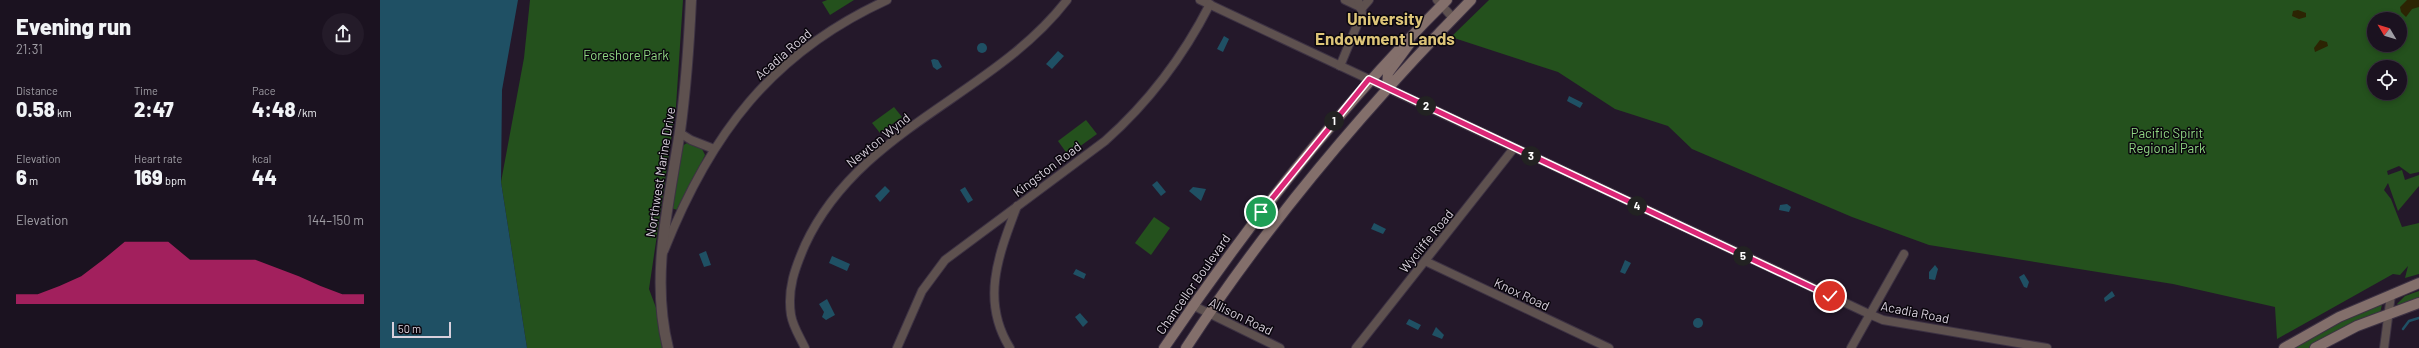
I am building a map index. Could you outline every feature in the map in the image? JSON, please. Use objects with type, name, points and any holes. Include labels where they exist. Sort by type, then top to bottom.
[{"type":"main road","points":[[1186,348],[1208,314],[1265,235],[1387,88],[1471,0]]},
{"type":"main road","name":"Chancellor Boulevard","points":[[1164,348],[1192,305],[1283,184],[1369,79],[1442,2]]},
{"type":"main road","points":[[1387,88],[1388,73],[1422,24]]},
{"type":"main road","points":[[2284,348],[2339,317],[2419,283]]},
{"type":"main road","points":[[2315,348],[2357,326],[2419,303]]},
{"type":"street","name":"Northwest Marine Drive","points":[[668,348],[660,306],[660,263],[666,214],[680,132],[688,64],[691,0]]},
{"type":"street","name":"Acadia Road","points":[[660,263],[714,149],[756,94],[797,54],[843,22],[887,0]]},
{"type":"street","name":"Newton Wynd","points":[[805,348],[791,313],[793,274],[812,230],[834,196],[848,179],[882,149],[1028,42],[1067,0]]},
{"type":"street","name":"Acadia Road","points":[[1200,0],[1883,320],[2047,348]]},
{"type":"street","points":[[1345,0],[1362,8]]},
{"type":"street","points":[[1340,66],[1362,13],[1362,8],[1358,0]]},
{"type":"street","points":[[1362,8],[1369,0]]},
{"type":"street","points":[[1442,2],[1453,18]]},
{"type":"street","name":"Kingston Road","points":[[897,348],[922,291],[945,260],[1105,141],[1128,120],[1174,65],[1193,38],[1210,4]]},
{"type":"street","points":[[680,132],[691,140],[714,149]]},
{"type":"street","name":"Wycliffe Road","points":[[1356,348],[1514,148]]},
{"type":"street","points":[[1010,348],[1000,324],[995,305],[995,281],[998,257],[1017,206]]},
{"type":"street","points":[[666,214],[676,216],[683,212]]},
{"type":"street","points":[[1851,348],[1904,254]]},
{"type":"street","name":"Knox Road","points":[[1425,261],[1609,348]]},
{"type":"street","points":[[2384,348],[2391,295]]},
{"type":"street","name":"Allison Road","points":[[1192,305],[1280,348]]},
{"type":"green space","name":"Foreshore Park","points":[[530,0],[683,0],[676,106],[649,289],[671,348],[527,348],[501,182],[524,58]]},
{"type":"green space","points":[[827,0],[854,0],[830,15],[822,2]]},
{"type":"green space","name":"Pacific Spirit Regional Park","points":[[1489,0],[2419,0],[2419,172],[2410,174],[2399,166],[2387,171],[2388,175],[2402,170],[2405,180],[2419,175],[2419,186],[2398,211],[2388,183],[2384,190],[2391,199],[2402,227],[2419,223],[2419,274],[2405,278],[2408,266],[2400,275],[2393,274],[2277,339],[2275,307],[2173,284],[1929,245],[1852,217],[1692,149],[1668,126],[1615,109],[1558,72],[1451,37]]},
{"type":"green space","points":[[894,107],[902,117],[880,133],[872,123]]},
{"type":"green space","points":[[1086,120],[1097,134],[1068,155],[1058,141]]},
{"type":"green space","points":[[687,143],[702,149],[705,155],[678,210],[672,208],[682,146]]},
{"type":"green space","points":[[1154,217],[1170,228],[1151,255],[1135,243]]},
{"type":"green space","points":[[2419,291],[2419,299],[2400,306],[2397,304],[2405,296]]},
{"type":"green space","points":[[2382,304],[2380,314],[2310,348],[2289,348],[2355,313]]},
{"type":"sand","points":[[2407,0],[2419,0],[2419,7],[2412,9],[2407,16],[2407,12],[2401,12],[2400,7]]},
{"type":"sand","points":[[2298,10],[2306,13],[2306,17],[2299,19],[2292,16],[2293,11]]},
{"type":"sand","points":[[2320,40],[2327,42],[2328,46],[2315,52],[2314,48]]},
{"type":"water","points":[[380,0],[518,0],[502,90],[501,182],[527,348],[380,348]]},
{"type":"water","points":[[1224,36],[1229,39],[1223,52],[1217,49]]},
{"type":"water","points":[[980,43],[984,43],[986,44],[986,52],[980,53],[977,50],[977,46]]},
{"type":"water","points":[[1058,51],[1064,56],[1052,69],[1046,64]]},
{"type":"water","points":[[931,60],[938,60],[942,67],[937,70],[933,67]]},
{"type":"water","points":[[1569,96],[1583,103],[1580,108],[1567,101]]},
{"type":"water","points":[[1157,181],[1166,192],[1161,196],[1152,185]]},
{"type":"water","points":[[885,186],[890,191],[880,202],[875,196]]},
{"type":"water","points":[[965,187],[973,200],[968,203],[960,190]]},
{"type":"water","points":[[1193,187],[1206,189],[1201,201],[1189,191]]},
{"type":"water","points":[[1787,204],[1791,207],[1789,212],[1779,210],[1780,205]]},
{"type":"water","points":[[1374,223],[1386,229],[1383,234],[1371,229]]},
{"type":"water","points":[[706,251],[711,265],[704,267],[699,254]]},
{"type":"water","points":[[832,256],[850,264],[847,271],[829,263]]},
{"type":"water","points":[[1625,260],[1631,263],[1625,274],[1620,272]]},
{"type":"water","points":[[1935,265],[1938,269],[1935,280],[1929,279],[1929,272]]},
{"type":"water","points":[[1076,269],[1086,274],[1084,279],[1073,274]]},
{"type":"water","points":[[2024,274],[2029,282],[2027,288],[2024,287],[2019,277]]},
{"type":"water","points":[[2112,291],[2115,296],[2105,302],[2104,298]]},
{"type":"water","points":[[827,299],[835,315],[826,320],[822,317],[824,312],[819,304]]},
{"type":"water","points":[[1080,313],[1088,322],[1083,327],[1075,317]]},
{"type":"water","points":[[1698,318],[1703,323],[1698,328],[1693,323]]},
{"type":"water","points":[[1409,319],[1421,325],[1418,330],[1406,324]]},
{"type":"water","points":[[1436,327],[1444,335],[1442,339],[1432,335]]},
{"type":"waterway","points":[[2403,329],[2409,321],[2419,318]]},
{"type":"district","name":"University Endowment Lands","points":[[1385,29]]},
{"type":"route","points":[[1261,212],[1369,79],[1830,296]]}]
